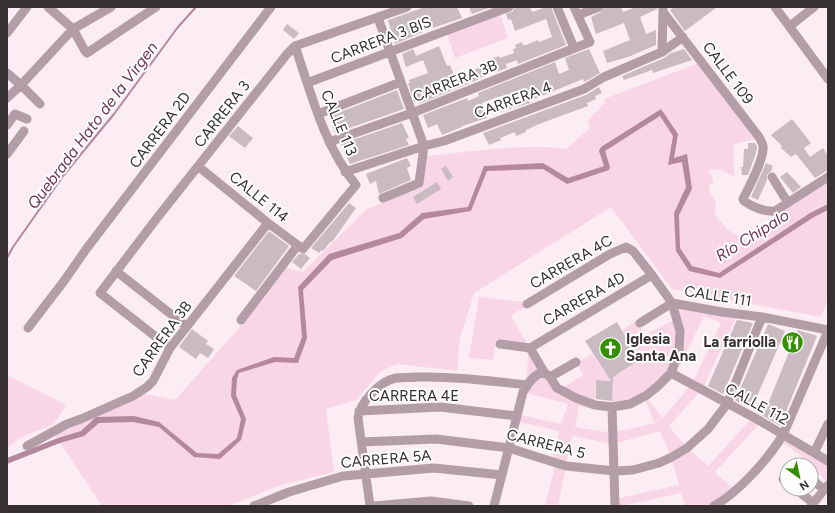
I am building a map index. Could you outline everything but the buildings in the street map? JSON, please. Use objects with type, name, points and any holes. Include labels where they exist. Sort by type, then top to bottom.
[{"type":"street","points":[[7,33],[27,7]]},
{"type":"street","points":[[48,7],[73,29],[85,51],[88,53],[156,7]]},
{"type":"street","points":[[7,98],[73,29],[111,7]]},
{"type":"street","name":"CARRERA 2D","points":[[28,328],[271,7]]},
{"type":"street","name":"CARRERA 3","points":[[170,348],[100,293],[283,59],[295,46],[407,7]]},
{"type":"street","name":"CARRERA 3 BIS","points":[[307,83],[509,7]]},
{"type":"street","points":[[557,7],[574,48]]},
{"type":"street","points":[[576,11],[599,7]]},
{"type":"street","points":[[775,7],[828,79]]},
{"type":"street","points":[[790,26],[814,7]]},
{"type":"street","name":"CARRERA 3B","points":[[329,142],[412,113],[590,42],[576,11]]},
{"type":"street","points":[[662,52],[664,13]]},
{"type":"street","name":"CALLE 109","points":[[664,13],[759,137],[763,148],[761,160],[744,200],[752,206],[770,212],[775,211],[788,203]]},
{"type":"street","points":[[378,18],[424,146],[420,178],[417,184],[383,198]]},
{"type":"street","name":"CARRERA 4","points":[[345,172],[424,146],[444,141],[584,89],[604,77],[662,52],[683,37]]},
{"type":"street","name":"CALLE 113","points":[[295,46],[329,142],[345,172],[356,185],[300,247]]},
{"type":"street","points":[[7,73],[40,104]]},
{"type":"street","points":[[318,114],[401,82]]},
{"type":"street","points":[[7,125],[16,114],[27,120]]},
{"type":"street","points":[[7,154],[10,142],[24,131]]},
{"type":"street","name":"CALLE 114","points":[[199,167],[300,247]]},
{"type":"street","points":[[772,177],[788,203],[828,177]]},
{"type":"street","name":"CARRERA 3B","points":[[27,446],[67,424],[133,396],[153,381],[170,348],[186,326],[268,223]]},
{"type":"street","points":[[241,320],[300,247]]},
{"type":"street","name":"CARRERA 4C","points":[[528,304],[610,254],[622,248],[629,248]]},
{"type":"street","name":"CALLE 111","points":[[629,248],[652,275],[672,303],[722,312],[762,317],[828,330]]},
{"type":"street","points":[[116,271],[186,326]]},
{"type":"street","name":"CARRERA 4D","points":[[530,348],[652,275]]},
{"type":"street","points":[[500,344],[530,348],[557,388],[576,398],[595,405],[612,407],[630,404],[642,398],[658,386],[671,373],[679,351],[680,331],[672,303],[640,323]]},
{"type":"street","name":"CARRERA 5","points":[[361,442],[436,439],[509,448],[566,466],[615,472],[633,470],[659,463],[687,448],[708,429],[727,404],[762,317]]},
{"type":"street","points":[[717,505],[735,490],[758,467],[783,434],[828,330]]},
{"type":"street","points":[[494,506],[517,416],[527,385],[539,373],[547,374],[576,362]]},
{"type":"street","name":"CALLE 112","points":[[671,373],[783,434],[828,461]]},
{"type":"street","points":[[370,506],[358,418],[359,410],[374,391],[382,384],[395,378],[442,376],[527,385]]},
{"type":"street","name":"CARRERA 4E","points":[[359,410],[440,407],[517,416]]},
{"type":"street","points":[[612,407],[616,506]]},
{"type":"street","points":[[814,453],[828,424]]},
{"type":"street","name":"CARRERA 5A","points":[[254,506],[289,492],[342,476],[365,473],[434,468],[502,476]]},
{"type":"street","points":[[804,497],[812,505],[826,487]]},
{"type":"street","points":[[374,506],[431,501],[469,506]]},
{"type":"shaded area","points":[[500,14],[508,38],[455,58],[447,33]]},
{"type":"shaded area","points":[[699,63],[758,138],[735,144],[733,147],[734,177],[720,169],[709,170],[714,183],[709,184],[709,188],[716,205],[714,214],[728,230],[748,242],[761,231],[770,232],[780,214],[778,210],[828,178],[828,300],[821,317],[672,289],[611,207],[474,293],[460,338],[457,371],[397,364],[381,371],[356,400],[326,409],[334,472],[283,484],[228,506],[102,506],[55,435],[145,394],[175,400],[241,326],[286,268],[303,272],[367,209],[420,188],[427,156],[479,150],[532,147],[566,149],[590,128],[588,120],[605,103],[604,99]]},
{"type":"shaded area","points":[[661,109],[678,134],[674,158],[687,154],[692,189],[679,215],[680,248],[692,266],[719,273],[810,213],[828,204],[828,210],[814,217],[720,278],[689,271],[676,251],[674,213],[686,187],[682,162],[668,165],[673,136],[660,116],[605,151],[610,167],[609,170],[567,184],[543,169],[487,171],[471,211],[424,219],[402,238],[332,260],[303,290],[307,338],[298,363],[275,362],[239,373],[236,395],[246,419],[241,440],[220,459],[194,457],[159,427],[133,422],[99,423],[84,436],[60,443],[7,464],[7,458],[58,438],[81,431],[96,417],[134,416],[159,422],[197,453],[218,454],[237,438],[241,419],[231,396],[232,378],[237,370],[274,357],[294,358],[302,337],[298,287],[329,254],[399,233],[422,213],[468,207],[484,166],[543,163],[568,178],[604,166],[599,151],[601,147]]},
{"type":"shaded area","points":[[479,297],[522,302],[526,306],[511,316],[529,347],[496,341],[493,360],[469,358]]},
{"type":"shaded area","points":[[671,300],[739,311],[703,388],[669,426],[685,446],[708,466],[754,416],[763,420],[715,472],[733,489],[719,502],[723,506],[685,506],[681,493],[622,506],[615,506],[615,499],[679,485],[670,454],[660,431],[613,444],[572,436],[558,506],[545,506],[556,462],[552,460],[559,431],[515,421],[517,414],[561,424],[568,404],[523,392],[526,384],[529,347],[561,389],[583,375],[577,363],[592,354],[610,379],[639,360],[622,330],[636,321],[645,335],[676,319]],"holes":[[[704,316],[721,323],[693,382],[663,418],[644,395],[677,372]],[[596,380],[613,381],[611,405],[595,403]],[[643,395],[655,423],[612,433],[575,427],[579,406],[612,413]]]},
{"type":"shaded area","points":[[7,375],[66,405],[54,424],[22,437],[7,448]]},
{"type":"shaded area","points":[[783,433],[817,457],[802,457],[778,439]]},
{"type":"shaded area","points":[[819,459],[828,465],[828,477],[826,481],[819,474]]},
{"type":"waterway","name":"Quebrada Hato de la Virgen","points":[[7,258],[13,247],[63,176],[114,114],[178,27],[196,7]]},
{"type":"place","name":"La farriolla","points":[[792,342]]},
{"type":"place","name":"Iglesia Santa Ana","points":[[610,348]]},
{"type":"water label","name":"Río Chipalo","points":[[752,235]]}]
